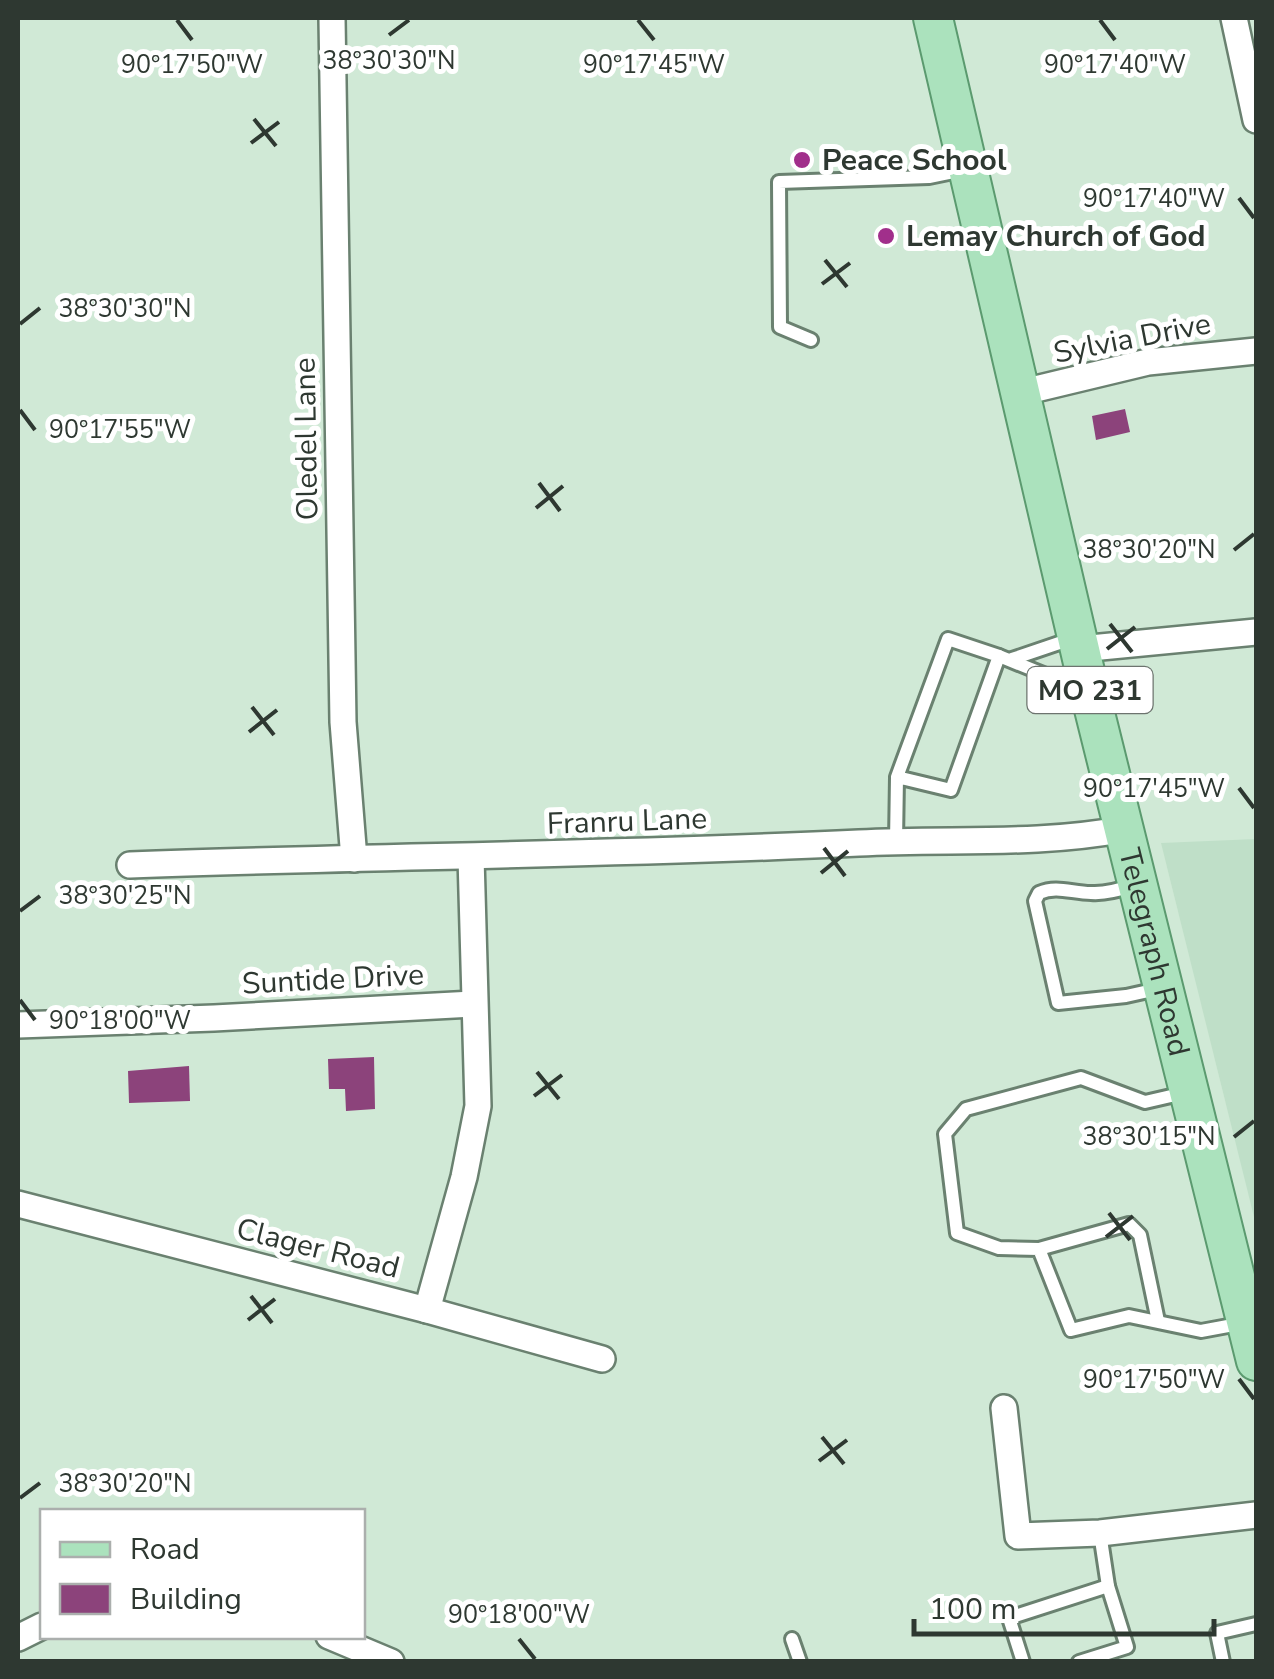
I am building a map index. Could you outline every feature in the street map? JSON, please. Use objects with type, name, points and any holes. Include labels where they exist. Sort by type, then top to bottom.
[{"type":"main road","name":"Telegraph Road","points":[[933,18],[1090,693],[1256,1361]]},
{"type":"street","name":"Oledel Lane","points":[[332,18],[343,722],[354,860]]},
{"type":"street","points":[[1234,18],[1256,120]]},
{"type":"street","name":"Sylvia Drive","points":[[1020,394],[1148,362],[1256,351]]},
{"type":"street","points":[[1079,643],[1256,632]]},
{"type":"street","name":"Franru Lane","points":[[130,865],[696,852],[896,842],[1027,842],[1124,829]]},
{"type":"street","points":[[427,1310],[464,1176],[478,1106],[471,857]]},
{"type":"street","name":"Suntide Drive","points":[[18,1025],[473,1004]]},
{"type":"street","name":"Clager Road","points":[[18,1204],[602,1358]]},
{"type":"street","points":[[1004,1408],[1018,1536],[1100,1532],[1256,1515]]},
{"type":"street","points":[[336,1639],[391,1662]]},
{"type":"lane","points":[[811,340],[780,326],[778,182],[928,177],[968,169]]},
{"type":"lane","points":[[896,842],[897,776],[948,639],[1006,657],[1090,693]]},
{"type":"lane","points":[[1006,657],[1079,643]]},
{"type":"lane","points":[[897,776],[950,790],[1006,657]]},
{"type":"lane","points":[[1138,884],[1114,892],[1088,894],[1064,889],[1039,893],[1036,901],[1058,1003],[1164,988]]},
{"type":"lane","points":[[1158,1320],[1140,1236],[1130,1224],[1039,1248],[999,1248],[957,1233],[945,1134],[966,1109],[1081,1078],[1145,1102],[1190,1091]]},
{"type":"lane","points":[[1039,1248],[1071,1330],[1129,1316],[1200,1331],[1247,1322]]},
{"type":"lane","points":[[1079,1662],[1128,1647],[1108,1586],[1100,1532]]},
{"type":"lane","points":[[1023,1662],[1009,1618],[1108,1586]]},
{"type":"lane","points":[[1223,1662],[1217,1632],[1256,1624]]},
{"type":"lane","points":[[792,1639],[800,1662]]},
{"type":"shaded area","points":[[1256,839],[1256,1225],[1161,843]]},
{"type":"building","points":[[1125,409],[1130,432],[1096,440],[1092,416]]},
{"type":"building","points":[[374,1057],[375,1109],[346,1111],[345,1089],[329,1089],[328,1059]]},
{"type":"building","points":[[189,1066],[190,1101],[129,1103],[128,1071]]},
{"type":"place","name":"Peace School","points":[[802,160]]},
{"type":"place","name":"Lemay Church of God","points":[[886,236]]}]
